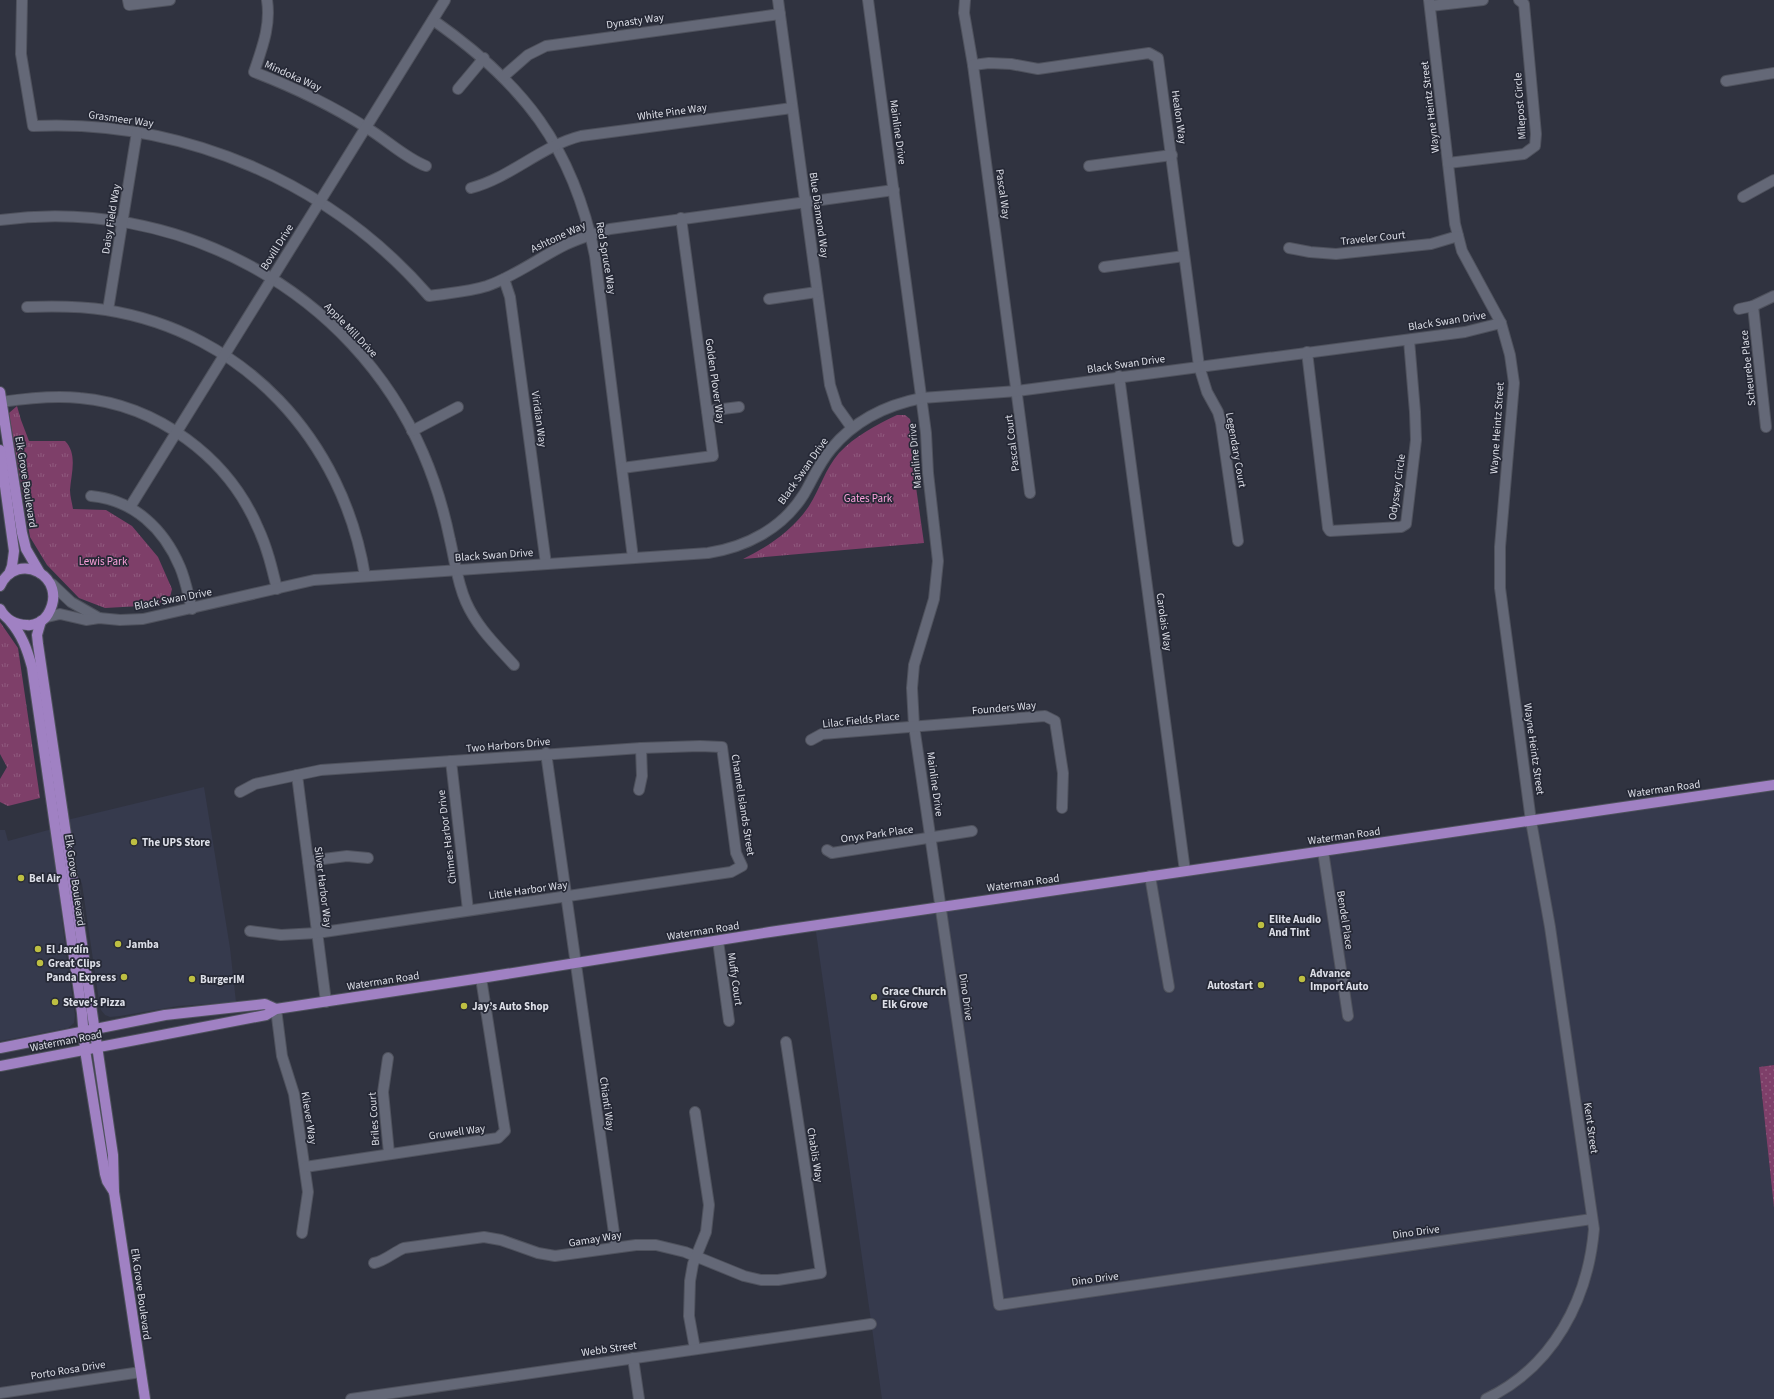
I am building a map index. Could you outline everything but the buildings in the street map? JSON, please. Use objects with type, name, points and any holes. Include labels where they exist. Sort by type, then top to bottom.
[{"type":"main road","name":"Elk Grove Boulevard","points":[[1,397],[22,533],[26,549],[40,572],[52,584],[54,594],[53,604],[37,635],[38,645],[114,1155],[114,1192],[145,1399]]},
{"type":"main road","name":"Elk Grove Boulevard","points":[[0,450],[14,551],[12,566],[3,580]]},
{"type":"main road","points":[[3,580],[21,569],[30,569],[40,572]]},
{"type":"main road","name":"Elk Grove Boulevard","points":[[0,610],[17,630],[26,646],[32,667],[82,1013],[85,1050],[105,1174],[114,1192]]},
{"type":"main road","points":[[10,621],[19,625],[29,626],[44,619]]},
{"type":"main road","name":"Waterman Road","points":[[0,1066],[266,1015],[276,1009],[940,907],[1774,785]]},
{"type":"main road","name":"Waterman Road","points":[[0,1048],[175,1014],[265,1004],[276,1009]]},
{"type":"main road","points":[[0,1054],[24,1050],[32,1042]]},
{"type":"street","name":"Grasmeer Way","points":[[22,0],[21,54],[33,126],[79,126],[137,132],[183,142],[233,158],[286,182],[320,201]]},
{"type":"street","points":[[128,0],[129,5],[170,0]]},
{"type":"street","name":"Mindoka Way","points":[[267,0],[269,18],[267,31],[254,72],[311,97],[366,127]]},
{"type":"street","name":"Bovill Drive","points":[[130,507],[445,0]]},
{"type":"street","name":"Blue Diamond Way","points":[[778,0],[832,395],[842,416],[852,428]]},
{"type":"street","name":"Mainline Drive","points":[[868,0],[922,398],[928,472],[938,560],[934,598],[914,665],[912,688],[914,726],[940,907]]},
{"type":"street","name":"Pascal Way","points":[[965,0],[964,13],[973,65],[1017,391]]},
{"type":"street","points":[[1429,3],[1483,0]]},
{"type":"street","name":"Milepost Circle","points":[[1448,163],[1524,154],[1535,146],[1536,134],[1524,4],[1519,0]]},
{"type":"street","name":"Wayne Heintz Street","points":[[1429,3],[1455,224],[1462,251],[1501,323],[1510,355],[1514,383],[1500,547],[1500,588],[1531,821]]},
{"type":"street","name":"Dynasty Way","points":[[504,76],[528,55],[546,46],[780,14]]},
{"type":"street","name":"Red Spruce Way","points":[[433,20],[484,58],[504,76],[531,108],[556,145],[574,182],[591,234],[595,256],[633,558]]},
{"type":"street","name":"Healon Way","points":[[973,65],[989,63],[1011,64],[1038,69],[1149,53],[1158,58],[1200,366]]},
{"type":"street","points":[[458,89],[484,58]]},
{"type":"street","points":[[1726,81],[1774,73]]},
{"type":"street","name":"White Pine Way","points":[[471,188],[487,184],[568,139],[792,108]]},
{"type":"street","points":[[366,127],[415,162],[426,166]]},
{"type":"street","name":"Daisy Field Way","points":[[108,310],[137,132]]},
{"type":"street","points":[[1089,166],[1172,155]]},
{"type":"street","points":[[1743,196],[1774,180]]},
{"type":"street","name":"Ashtone Way","points":[[320,201],[377,244],[400,265],[429,296],[487,286],[504,279],[561,247],[591,234],[625,226],[894,190]]},
{"type":"street","name":"Apple Mill Drive","points":[[0,220],[41,216],[72,216],[123,221],[195,240],[244,262],[272,278],[298,296],[323,317],[355,349],[393,398],[412,431],[437,490],[451,541],[458,582],[470,611],[480,627],[514,665]]},
{"type":"street","name":"Golden Plover Way","points":[[622,468],[713,456],[681,218]]},
{"type":"street","name":"Traveler Court","points":[[1289,248],[1310,252],[1336,254],[1431,244],[1458,236]]},
{"type":"street","points":[[1104,267],[1184,256]]},
{"type":"street","name":"Viridian Way","points":[[504,279],[510,297],[546,564]]},
{"type":"street","points":[[769,298],[817,292]]},
{"type":"street","points":[[1740,309],[1753,306],[1774,296]]},
{"type":"street","points":[[27,307],[72,306],[108,310],[152,321],[177,330],[225,355],[269,389],[300,423],[317,446],[339,487],[355,530],[365,576]]},
{"type":"street","name":"Scheurebe Place","points":[[1753,306],[1766,427]]},
{"type":"street","name":"Black Swan Drive","points":[[44,619],[60,614],[86,620],[99,618],[120,620],[142,619],[192,609],[314,580],[633,558],[724,550],[757,538],[779,522],[796,505],[830,450],[852,428],[880,411],[894,405],[922,398],[1017,391],[1119,376],[1409,340],[1465,332],[1501,323]]},
{"type":"street","name":"Odyssey Circle","points":[[1307,352],[1328,528],[1330,531],[1402,527],[1406,524],[1416,440],[1409,340]]},
{"type":"street","name":"Legendary Court","points":[[1200,366],[1206,392],[1218,412],[1221,423],[1238,541]]},
{"type":"street","name":"Carolais Way","points":[[1119,376],[1185,871]]},
{"type":"street","name":"Pascal Court","points":[[1017,391],[1030,493]]},
{"type":"street","points":[[1,397],[57,396],[96,400],[134,410],[177,432],[196,446],[219,468],[244,500],[267,550],[277,589]]},
{"type":"street","points":[[412,431],[458,407]]},
{"type":"street","points":[[707,411],[739,407]]},
{"type":"street","points":[[91,496],[111,499],[130,507],[154,526],[172,551],[184,580],[192,609]]},
{"type":"street","name":"Black Swan Drive","points":[[52,584],[71,602],[99,618]]},
{"type":"street","name":"Founders Way","points":[[914,726],[1045,716],[1055,721],[1063,773],[1062,808]]},
{"type":"street","name":"Lilac Fields Place","points":[[811,740],[822,734],[914,726]]},
{"type":"street","name":"Two Harbors Drive","points":[[240,792],[255,784],[321,770],[546,753],[641,748],[700,746],[722,747]]},
{"type":"street","name":"Channel Islands Street","points":[[722,747],[736,853],[742,866]]},
{"type":"street","points":[[639,790],[642,776],[641,748]]},
{"type":"street","name":"Chianti Way","points":[[546,753],[616,1247]]},
{"type":"street","name":"Chimes Harbor Drive","points":[[451,761],[468,910]]},
{"type":"street","name":"Silver Harbor Way","points":[[297,775],[326,1002]]},
{"type":"street","name":"Kent Street","points":[[1486,1399],[1510,1386],[1540,1362],[1563,1331],[1580,1295],[1586,1276],[1592,1254],[1594,1229],[1550,927],[1531,821]]},
{"type":"street","name":"Onyx Park Place","points":[[827,850],[832,853],[930,839],[972,831]]},
{"type":"street","name":"Bendel Place","points":[[1323,851],[1348,1016]]},
{"type":"street","points":[[308,861],[347,856],[368,858]]},
{"type":"street","name":"Little Harbor Way","points":[[250,931],[281,935],[317,933],[731,872],[742,866]]},
{"type":"street","points":[[1150,876],[1169,986]]},
{"type":"street","name":"Dino Drive","points":[[940,907],[999,1305],[1592,1219]]},
{"type":"street","name":"Muffy Court","points":[[718,941],[729,1021]]},
{"type":"street","name":"Gruwell Way","points":[[305,1167],[389,1153],[498,1138],[505,1131],[481,978]]},
{"type":"street","name":"Kliever Way","points":[[276,1009],[282,1056],[294,1094],[308,1192],[302,1233]]},
{"type":"street","name":"Chablis Way","points":[[786,1042],[821,1272]]},
{"type":"street","name":"Briles Court","points":[[388,1058],[383,1092],[389,1153]]},
{"type":"street","points":[[695,1112],[709,1205],[706,1232],[693,1264],[688,1298],[690,1327],[695,1349]]},
{"type":"street","name":"Gamay Way","points":[[374,1263],[382,1261],[388,1256],[404,1248],[475,1238],[492,1238],[538,1253],[555,1256],[616,1247],[656,1245],[675,1249],[744,1276],[761,1280],[778,1280],[821,1272]]},
{"type":"street","name":"Webb Street","points":[[351,1399],[871,1324]]},
{"type":"street","points":[[634,1358],[639,1399]]},
{"type":"street","name":"Porto Rosa Drive","points":[[0,1393],[140,1372]]},
{"type":"shaded area","points":[[1774,785],[1774,1065],[1759,1067],[1774,1208],[1774,1399],[882,1399],[815,925]]},
{"type":"shaded area","points":[[204,787],[230,948],[236,1002],[178,1006],[110,1017],[105,1015],[101,1010],[99,1001],[82,884],[74,864],[67,820]]},
{"type":"shaded area","points":[[52,829],[65,946],[75,1015],[74,1023],[68,1028],[0,1041],[0,830],[5,830],[8,841]]},
{"type":"green space","name":"Lewis Park","points":[[17,406],[29,441],[65,441],[69,446],[73,458],[70,490],[73,509],[106,510],[132,526],[158,557],[172,589],[169,601],[141,606],[105,608],[79,598],[47,565],[30,537],[9,413]]},
{"type":"green space","name":"Gates Park","points":[[897,415],[905,415],[910,419],[914,438],[911,445],[914,473],[924,543],[743,559],[771,543],[788,530],[803,515],[834,459],[845,447],[866,431]]},
{"type":"green space","points":[[0,622],[18,648],[40,798],[8,806],[0,802],[0,779],[7,767],[0,754]]},
{"type":"green space","points":[[1774,1065],[1774,1208],[1759,1067]]},
{"type":"place","name":"The UPS Store","points":[[134,842]]},
{"type":"place","name":"Bel Air","points":[[21,878]]},
{"type":"place","name":"Elite Audio And Tint","points":[[1261,925]]},
{"type":"place","name":"Jamba","points":[[118,944]]},
{"type":"place","name":"El Jardín","points":[[38,949]]},
{"type":"place","name":"Great Clips","points":[[40,963]]},
{"type":"place","name":"Panda Express","points":[[124,977]]},
{"type":"place","name":"BurgerIM","points":[[192,979]]},
{"type":"place","name":"Advance Import Auto","points":[[1302,979]]},
{"type":"place","name":"Autostart","points":[[1261,985]]},
{"type":"place","name":"Grace Church Elk Grove","points":[[874,997]]},
{"type":"place","name":"Steve's Pizza","points":[[55,1002]]},
{"type":"place","name":"Jay’s Auto Shop","points":[[464,1006]]}]
